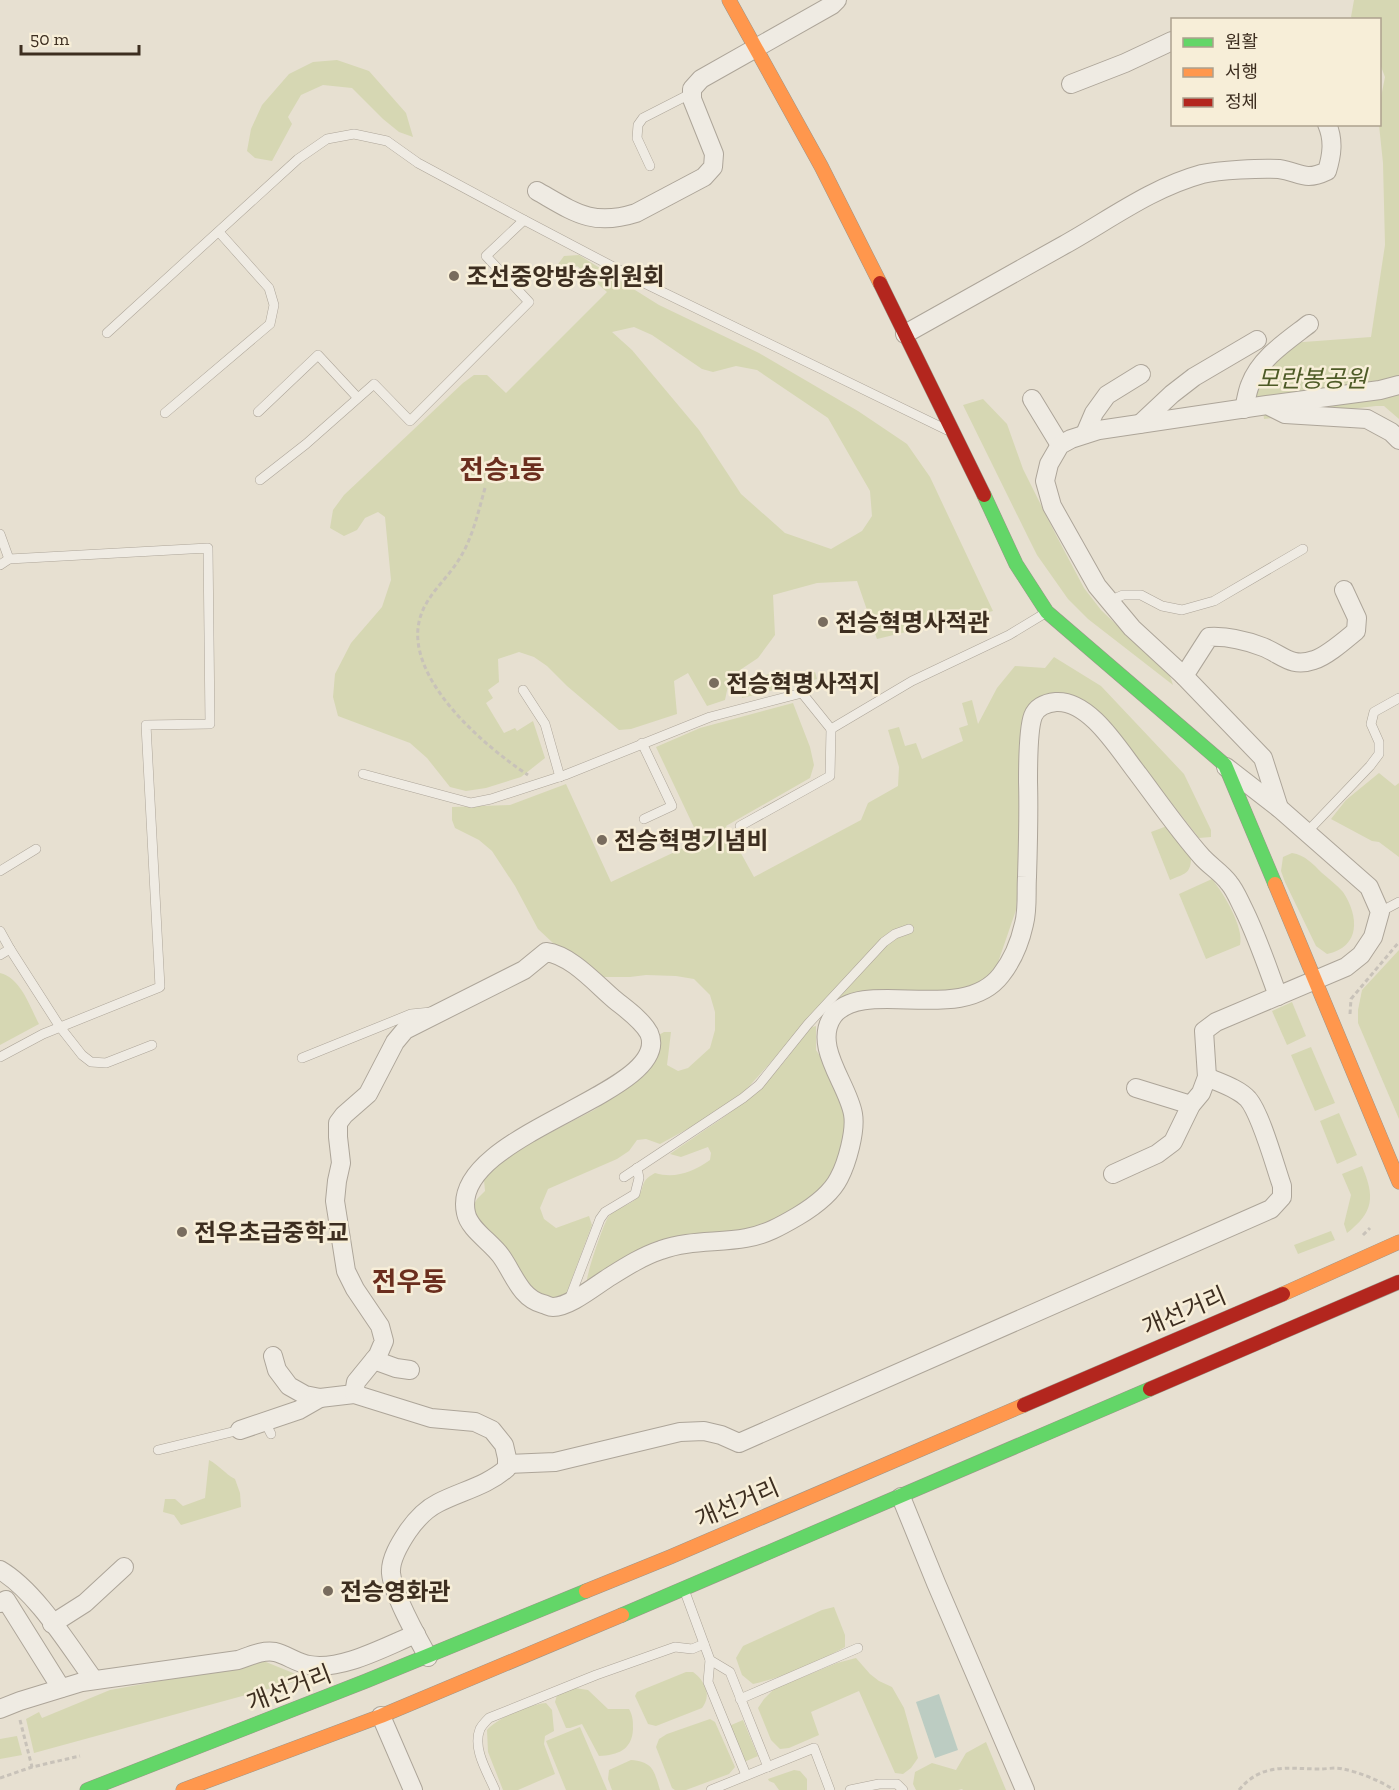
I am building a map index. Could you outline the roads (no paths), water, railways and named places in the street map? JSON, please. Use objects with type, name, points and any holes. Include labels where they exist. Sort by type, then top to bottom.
[{"type":"main road","points":[[729,0],[820,166],[955,434],[1016,564],[1047,612],[1225,765],[1399,1182]]},
{"type":"main road","name":"개선거리","points":[[87,1790],[428,1657],[670,1557],[1399,1242]]},
{"type":"main road","points":[[183,1790],[381,1716],[901,1497],[1399,1282]]},
{"type":"street","points":[[537,191],[578,214],[600,219],[636,213],[704,177],[713,167],[714,154],[692,99],[692,89],[702,79],[837,0]]},
{"type":"street","points":[[1071,84],[1171,42]]},
{"type":"street","points":[[905,334],[1065,245],[1124,208],[1173,185],[1203,174],[1233,171],[1280,169],[1304,176],[1315,176],[1327,171],[1331,157],[1331,134],[1328,126]]},
{"type":"street","points":[[1244,409],[1249,386],[1265,359],[1309,324]]},
{"type":"street","points":[[1140,424],[1194,377],[1257,340]]},
{"type":"street","points":[[1085,434],[1094,413],[1107,395],[1141,374]]},
{"type":"street","points":[[1279,807],[1263,758],[1184,676],[1132,628],[1096,586],[1052,506],[1045,481],[1049,464],[1060,445],[1071,438],[1099,430],[1380,390],[1399,385]]},
{"type":"street","points":[[1032,399],[1060,445]]},
{"type":"street","points":[[1267,405],[1285,414],[1367,419],[1391,432],[1399,440]]},
{"type":"street","points":[[1184,676],[1209,637],[1221,636],[1263,647],[1299,664],[1317,660],[1356,631],[1356,618],[1344,590]]},
{"type":"street","points":[[354,1394],[356,1382],[374,1360],[384,1341],[380,1326],[355,1289],[346,1271],[335,1201],[341,1163],[338,1123],[368,1094],[395,1042],[405,1030],[524,970],[546,952],[554,953],[571,963],[638,1019],[649,1034],[651,1046],[645,1061],[624,1079],[586,1103],[509,1145],[478,1172],[466,1190],[464,1208],[469,1223],[489,1241],[503,1258],[520,1289],[535,1302],[553,1307],[578,1298],[631,1263],[664,1248],[745,1238],[770,1232],[812,1208],[834,1186],[848,1153],[854,1119],[847,1093],[827,1050],[827,1029],[824,1017],[834,1014],[849,1004],[879,999],[963,998],[986,990],[1000,978],[1016,951],[1025,921],[1029,816],[1028,758],[1033,716],[1041,705],[1051,702],[1068,702],[1095,719],[1204,860],[1231,884],[1251,925],[1278,996]]},
{"type":"street","points":[[1113,1174],[1166,1149],[1173,1142],[1191,1105],[1201,1093],[1207,1077],[1204,1031],[1216,1022],[1346,967],[1361,955],[1373,937],[1380,912],[1369,887],[1279,807],[1225,765]]},
{"type":"street","points":[[507,1464],[555,1462],[680,1432],[704,1431],[739,1443],[1271,1209],[1282,1197],[1282,1186],[1258,1119],[1248,1099],[1230,1087],[1207,1077]]},
{"type":"street","points":[[1136,1088],[1191,1105]]},
{"type":"street","points":[[273,1356],[277,1370],[289,1386],[305,1395],[320,1398],[354,1394],[431,1418],[474,1422],[492,1431],[504,1445],[507,1468],[496,1478],[436,1504],[414,1523],[398,1545],[391,1571],[394,1585],[428,1657]]},
{"type":"street","points":[[374,1360],[396,1368],[410,1370]]},
{"type":"street","points":[[240,1430],[268,1428],[320,1398]]},
{"type":"street","points":[[901,1497],[1025,1790]]},
{"type":"street","points":[[52,1624],[85,1603],[124,1567]]},
{"type":"street","points":[[0,1570],[30,1594],[94,1680]]},
{"type":"street","points":[[0,1603],[6,1600],[61,1688]]},
{"type":"street","points":[[0,1709],[61,1688],[94,1680],[238,1660],[261,1652],[275,1652],[310,1665],[328,1665],[350,1661],[416,1635]]},
{"type":"street","points":[[381,1716],[413,1790]]},
{"type":"lane","points":[[650,166],[637,138],[638,125],[643,118],[692,93]]},
{"type":"lane","points":[[107,333],[298,159],[327,139],[354,134],[387,141],[418,163],[644,283],[955,434]]},
{"type":"lane","points":[[260,480],[306,444],[374,384],[410,421],[529,302],[486,256],[524,220]]},
{"type":"lane","points":[[165,413],[270,324],[274,305],[269,288],[219,231]]},
{"type":"lane","points":[[258,412],[318,355],[357,397]]},
{"type":"lane","points":[[0,534],[9,559]]},
{"type":"lane","points":[[0,565],[9,559],[208,548],[210,724],[146,725],[160,987],[43,1034],[0,1057]]},
{"type":"lane","points":[[1109,601],[1123,595],[1141,595],[1162,606],[1182,610],[1214,602],[1303,549]]},
{"type":"lane","points":[[831,729],[912,681],[1009,635],[1047,612]]},
{"type":"lane","points":[[523,690],[545,724],[560,777]]},
{"type":"lane","points":[[363,774],[471,803],[560,777],[710,717],[802,693],[831,729],[830,776],[740,826]]},
{"type":"lane","points":[[1307,832],[1370,766],[1378,754],[1379,741],[1371,724],[1374,712],[1399,698]]},
{"type":"lane","points":[[642,743],[672,806],[644,819]]},
{"type":"lane","points":[[0,871],[36,849]]},
{"type":"lane","points":[[1380,912],[1399,902]]},
{"type":"lane","points":[[624,1177],[759,1085],[824,1017],[884,942],[895,934],[909,929]]},
{"type":"lane","points":[[0,931],[60,1027],[82,1055],[91,1062],[106,1063],[152,1045]]},
{"type":"lane","points":[[0,955],[10,949]]},
{"type":"lane","points":[[302,1058],[411,1014],[427,1011],[439,1013]]},
{"type":"lane","points":[[568,1302],[600,1219],[605,1212],[635,1194],[639,1178],[636,1168]]},
{"type":"lane","points":[[158,1450],[240,1430]]},
{"type":"lane","points":[[684,1589],[710,1660],[708,1682],[746,1776]]},
{"type":"lane","points":[[495,1790],[481,1758],[478,1740],[480,1728],[489,1718],[596,1675],[675,1647],[692,1649],[704,1644]]},
{"type":"lane","points":[[740,1699],[858,1648]]},
{"type":"lane","points":[[710,1660],[730,1672],[768,1767]]},
{"type":"lane","points":[[711,1790],[814,1748],[830,1790]]},
{"type":"lane","points":[[850,1790],[879,1784],[897,1784],[903,1790]]},
{"type":"place","name":"조선중앙방송위원회","points":[[454,276]]},
{"type":"place","name":"전승혁명사적관","points":[[823,622]]},
{"type":"place","name":"전승혁명사적지","points":[[714,683]]},
{"type":"place","name":"전승혁명기념비","points":[[602,840]]},
{"type":"place","name":"전우초급중학교","points":[[182,1232]]},
{"type":"place","name":"전승영화관","points":[[328,1591]]},
{"type":"district","name":"전승1동","points":[[502,470]]},
{"type":"district","name":"전우동","points":[[409,1282]]},
{"type":"park label","name":"모란봉공원","points":[[1312,378]]}]
